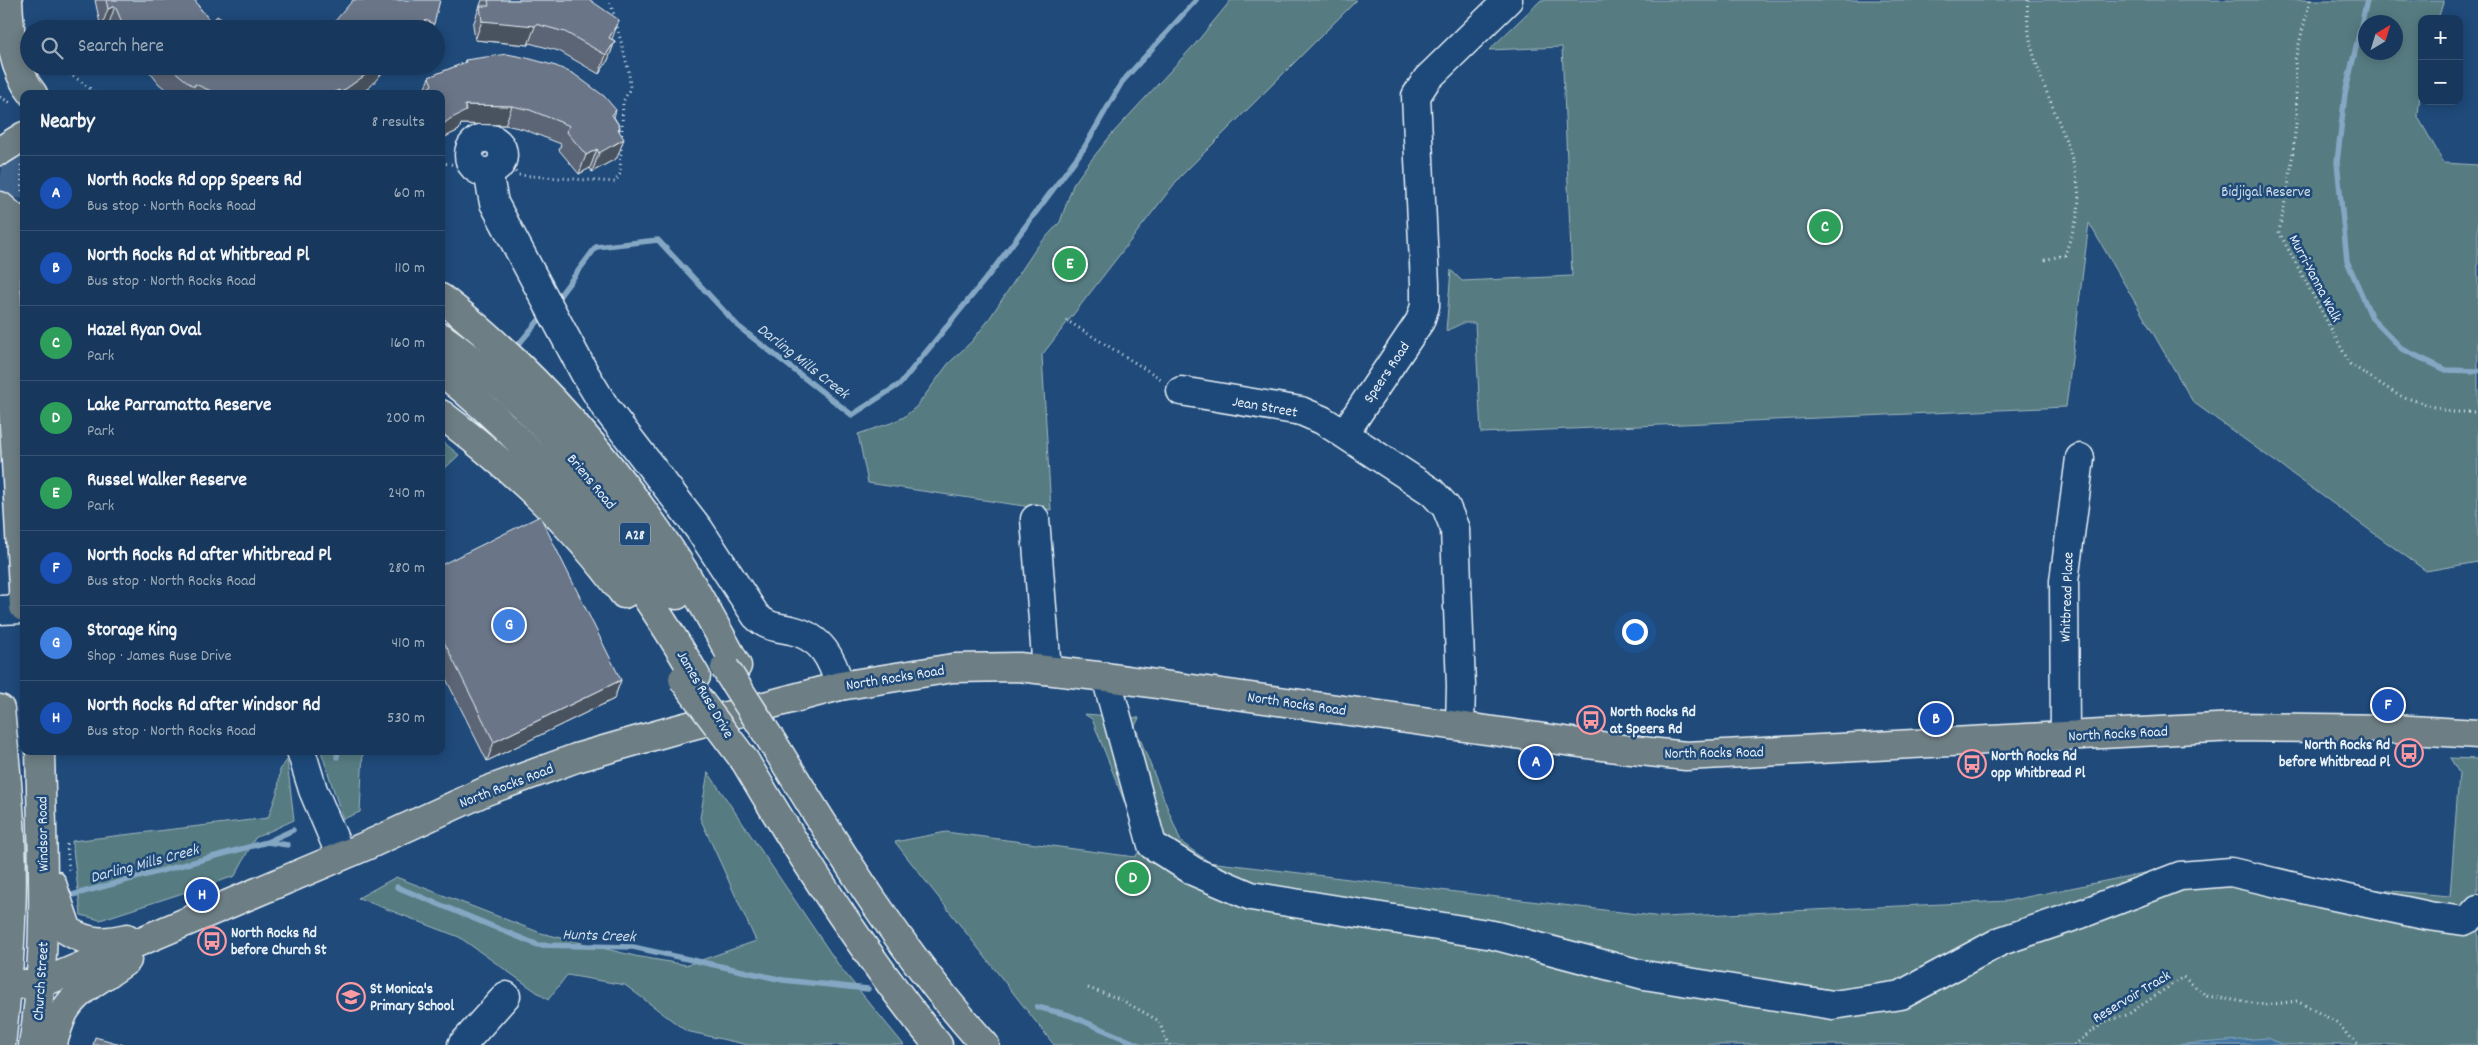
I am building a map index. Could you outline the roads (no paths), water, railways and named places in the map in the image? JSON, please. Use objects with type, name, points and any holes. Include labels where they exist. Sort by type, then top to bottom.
[{"type":"main road","points":[[8,0],[11,45],[20,73]]},
{"type":"main road","points":[[21,75],[31,90]]},
{"type":"main road","points":[[8,222],[11,256],[6,279],[20,535]]},
{"type":"main road","points":[[445,301],[465,317],[537,403]]},
{"type":"main road","name":"Briens Road","points":[[445,339],[537,403],[577,462],[618,512],[731,667],[778,751],[888,925],[950,1005],[985,1045]]},
{"type":"main road","name":"James Ruse Drive","points":[[445,374],[470,394],[511,432],[554,476],[596,526],[654,607],[689,678],[745,761],[831,901],[881,973],[938,1045]]},
{"type":"main road","points":[[445,417],[492,454],[556,512],[598,560],[657,640],[689,678]]},
{"type":"main road","name":"North Rocks Road","points":[[7,985],[42,983],[160,931],[341,856],[486,791],[576,758],[840,686],[953,668],[1019,667],[1106,676],[1623,749],[1686,756],[2235,727],[2394,729],[2478,734]]},
{"type":"main road","name":"Windsor Road","points":[[0,709],[5,824],[11,870],[7,985]]},
{"type":"main road","name":"Windsor Road","points":[[40,755],[44,866],[53,914]]},
{"type":"main road","points":[[53,914],[68,931],[89,941],[101,943],[160,931]]},
{"type":"main road","name":"Church Street","points":[[34,1045],[53,914]]},
{"type":"main road","name":"North Rocks Road","points":[[52,1045],[65,1011],[76,998],[88,986],[122,964],[160,931]]},
{"type":"main road","points":[[1,1045],[7,985]]},
{"type":"street","name":"Speers Road","points":[[1344,434],[1423,314],[1426,284],[1416,96],[1427,78],[1508,0]]},
{"type":"street","points":[[490,171],[494,203],[533,279],[605,407],[700,529],[756,616],[765,624],[792,630],[823,647],[832,660],[840,686]]},
{"type":"street","name":"Jean Street","points":[[1181,391],[1301,411],[1322,420],[1344,434]]},
{"type":"street","points":[[1344,434],[1432,492],[1450,513],[1455,539],[1461,686],[1460,726]]},
{"type":"street","name":"Whitbread Place","points":[[2065,736],[2064,581],[2080,458]]},
{"type":"street","points":[[1035,519],[1047,670]]},
{"type":"street","points":[[0,610],[20,608]]},
{"type":"street","points":[[1106,676],[1152,845],[1195,872],[1251,896],[1493,935],[1644,975],[1833,1006],[1901,995],[2001,941],[2081,914],[2180,876],[2231,872],[2429,916],[2464,921],[2470,918],[2478,909]]},
{"type":"street","points":[[302,755],[313,790],[341,856]]},
{"type":"street","points":[[462,1045],[506,996]]},
{"type":"water","points":[[2268,1038],[2283,1045],[2172,1045]]},
{"type":"waterway","name":"Darling Mills Creek","points":[[555,302],[596,247],[658,240],[739,327],[852,415],[900,384],[992,271],[1084,148],[1122,82],[1196,0]]},
{"type":"waterway","name":"Darling Mills Creek","points":[[2367,0],[2345,94],[2337,162],[2347,261],[2372,318],[2402,349],[2446,370],[2478,371]]},
{"type":"waterway","name":"Darling Mills Creek","points":[[513,351],[544,314]]},
{"type":"waterway","name":"Darling Mills Creek","points":[[65,897],[267,842],[293,830]]},
{"type":"waterway","name":"Hunts Creek","points":[[267,842],[288,845]]},
{"type":"waterway","name":"Hunts Creek","points":[[397,887],[538,945],[633,947],[783,980],[868,989]]},
{"type":"waterway","name":"Hunts Creek","points":[[1037,1007],[1069,1015],[1139,1045]]},
{"type":"tunnel","points":[[0,153],[20,157]]},
{"type":"tunnel","points":[[0,181],[20,184]]},
{"type":"place","name":"Hazel Ryan Oval","points":[[1825,227]]},
{"type":"place","name":"Russel Walker Reserve","points":[[1070,264]]},
{"type":"place","name":"Storage King","points":[[509,625]]},
{"type":"place","name":"North Rocks Rd after Whitbread Pl","points":[[2388,705]]},
{"type":"place","name":"North Rocks Rd at Whitbread Pl","points":[[1936,719]]},
{"type":"place","name":"North Rocks Rd at Speers Rd","points":[[1591,720]]},
{"type":"place","name":"North Rocks Rd before Whitbread Pl","points":[[2409,753]]},
{"type":"place","name":"North Rocks Rd opp Speers Rd","points":[[1536,762]]},
{"type":"place","name":"North Rocks Rd opp Whitbread Pl","points":[[1972,764]]},
{"type":"place","name":"Lake Parramatta Reserve","points":[[1133,878]]},
{"type":"place","name":"North Rocks Rd after Windsor Rd","points":[[202,895]]},
{"type":"place","name":"North Rocks Rd before Church St","points":[[212,941]]},
{"type":"place","name":"St Monica's Primary School","points":[[351,997]]},
{"type":"park label","name":"Bidjigal Reserve","points":[[2266,191]]}]
